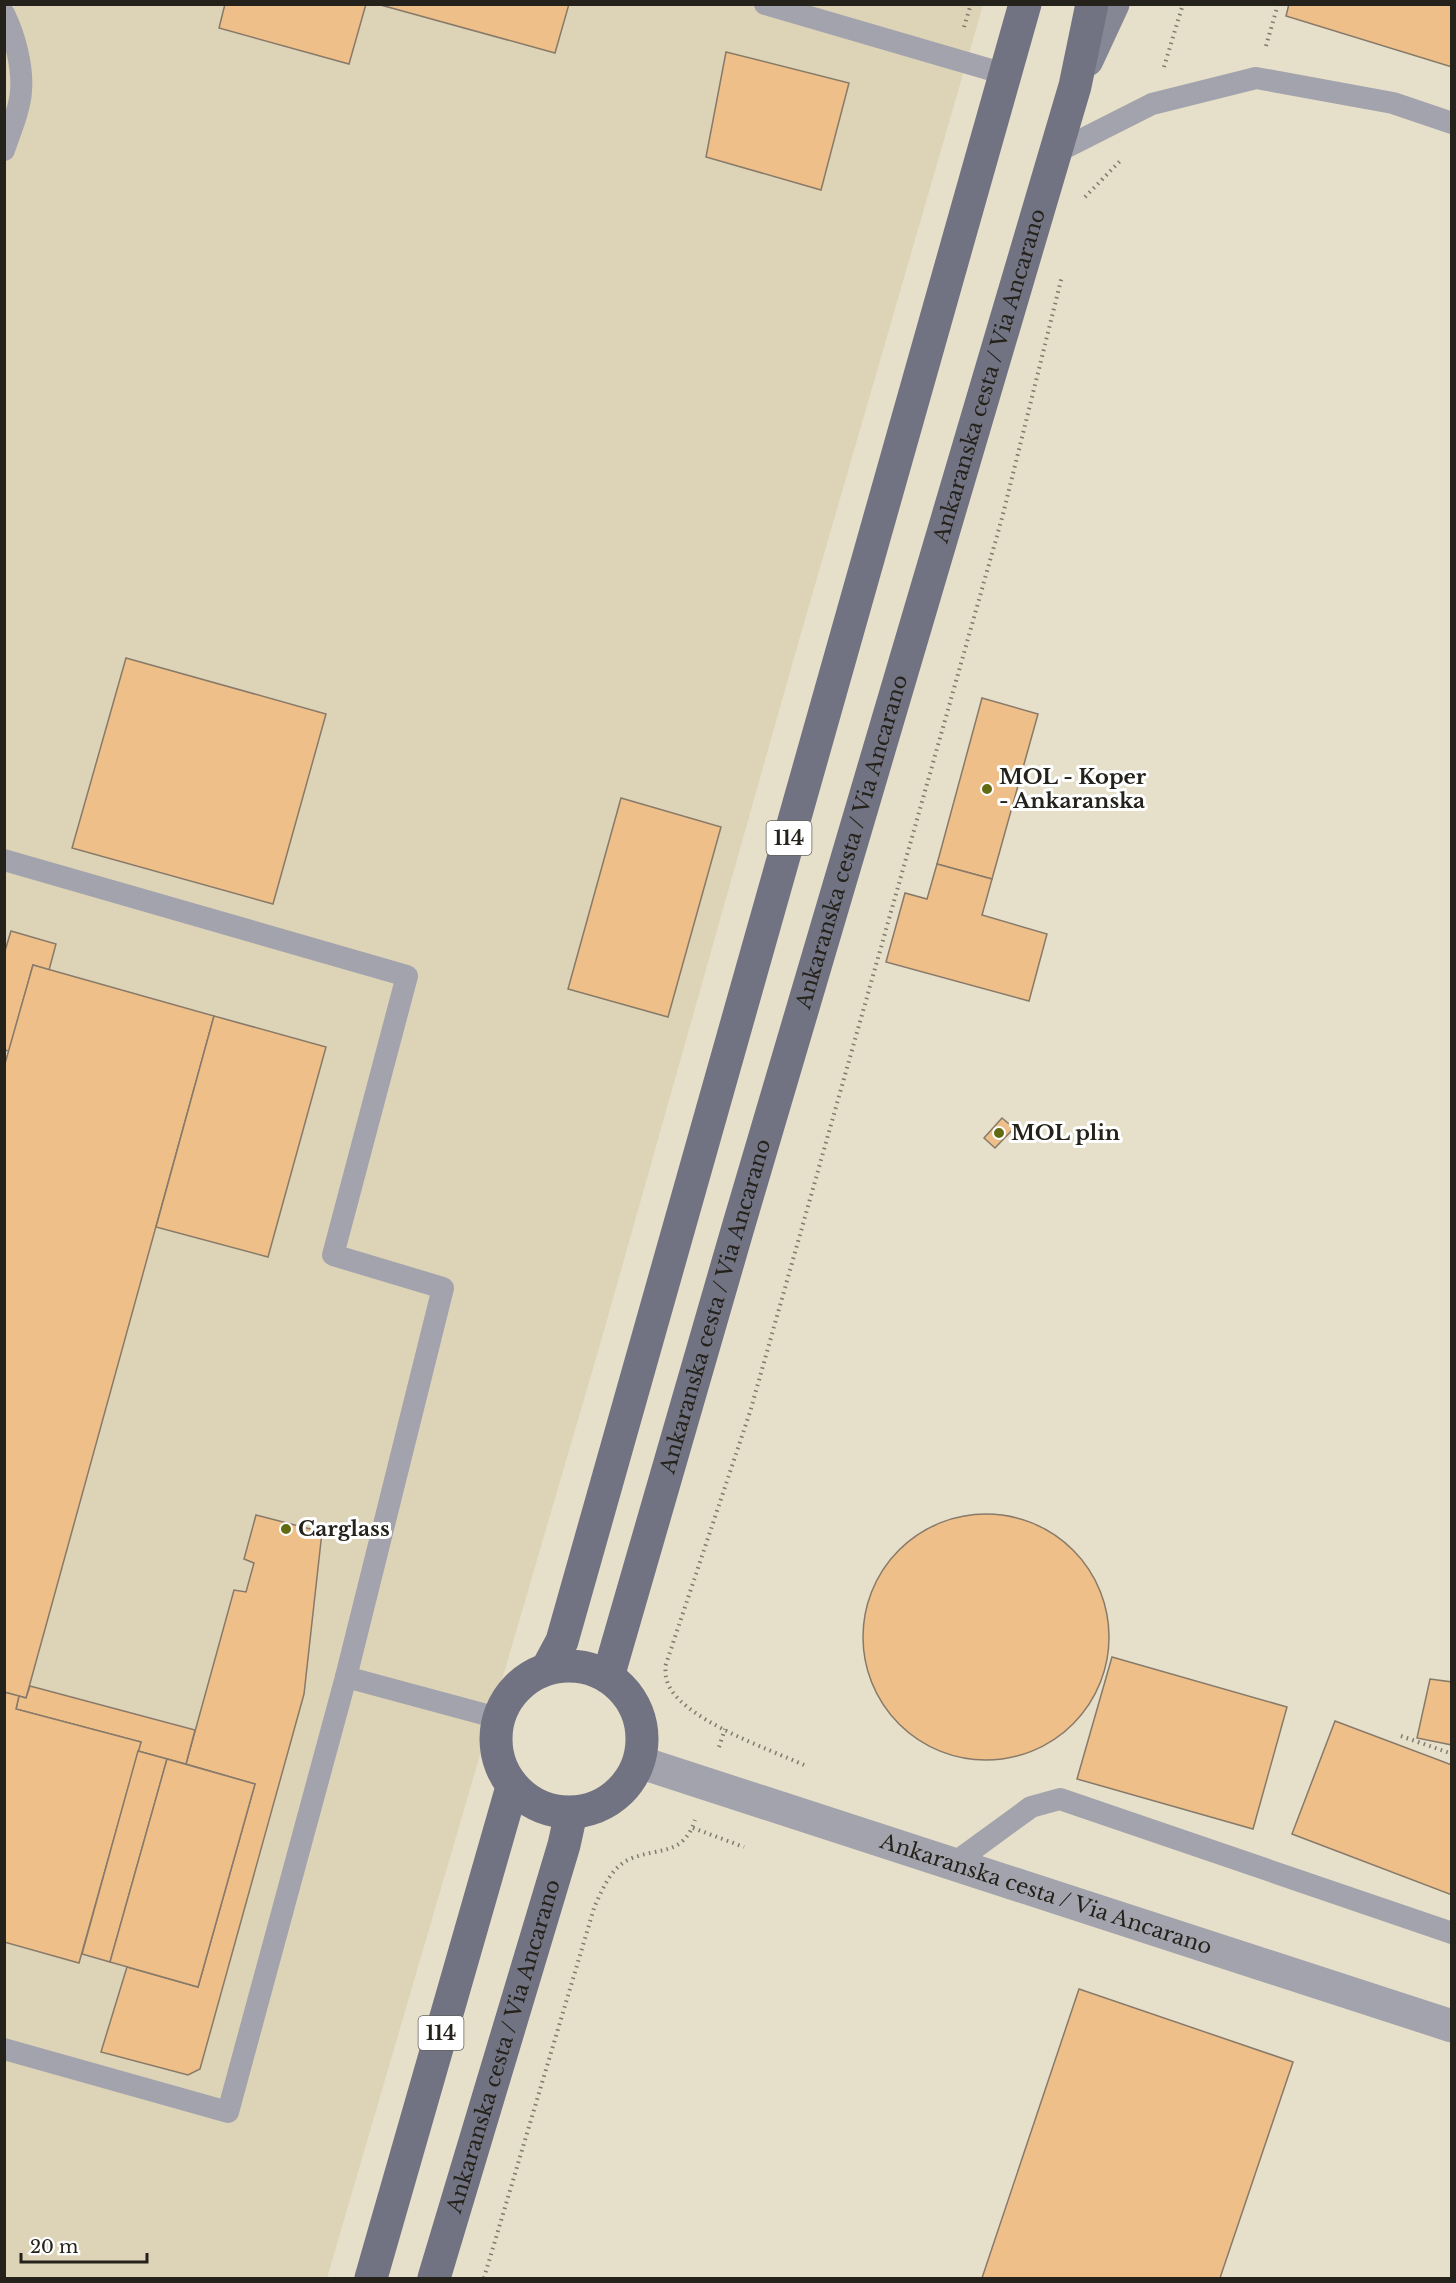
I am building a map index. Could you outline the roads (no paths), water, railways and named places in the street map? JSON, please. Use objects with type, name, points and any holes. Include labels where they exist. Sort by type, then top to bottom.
[{"type":"main road","name":"114","points":[[547,1669],[562,1641],[568,1621],[1025,4]]},
{"type":"main road","name":"Ankaranska cesta / Via Ancarano","points":[[608,1677],[740,1220],[1053,154],[1075,86],[1092,4]]},
{"type":"main road","points":[[569,1665],[590,1668],[608,1677],[623,1689],[634,1705],[641,1723],[643,1743],[639,1762],[631,1779],[606,1803],[590,1810],[571,1813],[553,1811],[531,1802],[512,1786],[502,1771],[496,1754],[495,1736],[498,1718],[506,1701],[516,1687],[531,1676],[547,1669],[569,1665]]},
{"type":"main road","name":"114","points":[[371,2278],[512,1786]]},
{"type":"main road","name":"Ankaranska cesta / Via Ancarano","points":[[434,2278],[560,1857],[571,1813]]},
{"type":"street","points":[[1075,86],[1113,4]]},
{"type":"street","name":"Ankaranska cesta / Via Ancarano","points":[[639,1762],[1452,2026]]},
{"type":"lane","points":[[765,4],[1005,74]]},
{"type":"lane","points":[[4,14],[19,64],[21,92],[4,150]]},
{"type":"lane","points":[[1053,154],[1152,104],[1256,78],[1393,103],[1452,123]]},
{"type":"lane","points":[[4,860],[407,976],[333,1255],[443,1288],[346,1677],[228,2112],[4,2049]]},
{"type":"lane","points":[[346,1677],[498,1718]]},
{"type":"lane","points":[[953,1864],[1031,1806],[1060,1798],[1452,1933]]},
{"type":"place","name":"MOL - Koper - Ankaranska","points":[[987,789]]},
{"type":"place","name":"MOL plin","points":[[999,1133]]},
{"type":"place","name":"Carglass","points":[[286,1529]]}]
